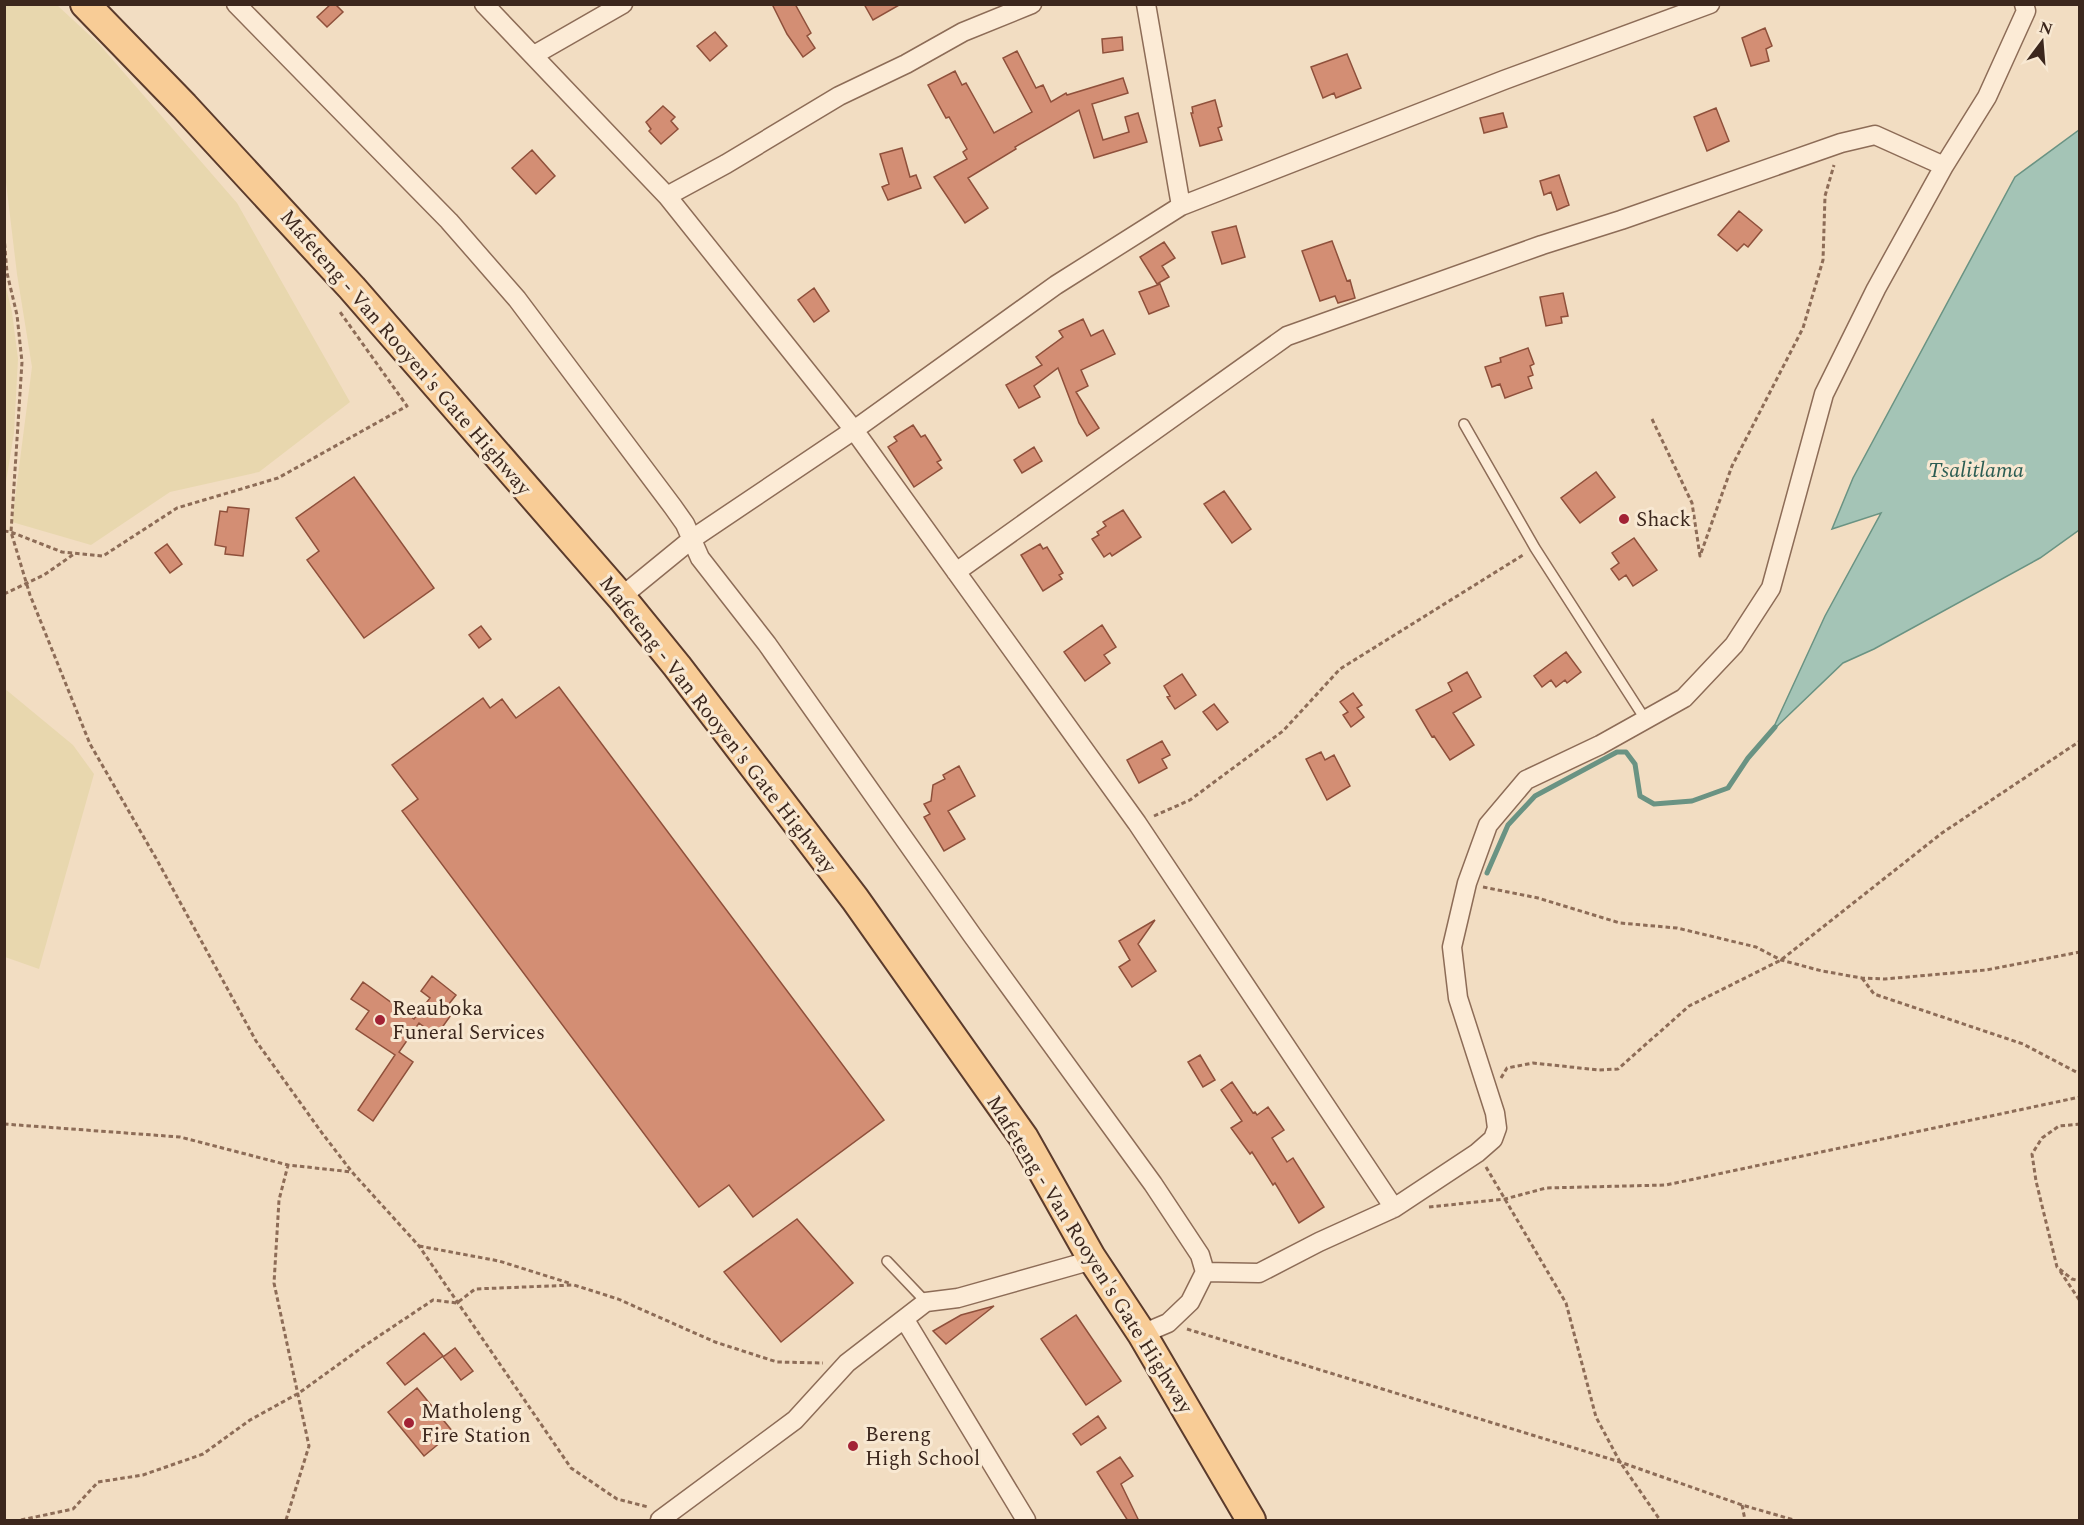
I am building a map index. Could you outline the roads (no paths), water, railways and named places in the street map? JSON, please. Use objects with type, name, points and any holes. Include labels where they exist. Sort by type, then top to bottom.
[{"type":"main road","name":"Mafeteng - Van Rooyen's Gate Highway","points":[[85,4],[184,106],[352,288],[621,597],[677,666],[855,899],[1024,1138],[1091,1257],[1142,1334],[1251,1521]]},
{"type":"street","points":[[236,4],[449,221],[517,299],[673,507],[685,524],[700,558],[766,644],[972,935],[1153,1184],[1200,1255],[1205,1272],[1190,1302],[1168,1323],[1142,1334]]},
{"type":"street","points":[[484,4],[667,196],[854,430],[1137,823],[1394,1208]]},
{"type":"street","points":[[534,55],[624,4]]},
{"type":"street","points":[[667,196],[726,164],[839,96],[906,64],[963,32],[1032,4]]},
{"type":"street","points":[[1146,4],[1181,206]]},
{"type":"street","points":[[621,597],[692,539],[854,430],[1056,285],[1181,206],[1504,80],[1710,4]]},
{"type":"street","points":[[1205,1272],[1259,1273],[1319,1242],[1394,1208],[1477,1153],[1493,1139],[1497,1128],[1495,1113],[1458,998],[1452,946],[1467,883],[1488,825],[1526,780],[1600,745],[1684,698],[1734,645],[1771,588],[1824,394],[1875,289],[1944,166],[1987,97],[2026,11],[2024,4]]},
{"type":"street","points":[[956,572],[1287,336],[1542,245],[1622,220],[1841,143],[1875,135],[1944,166]]},
{"type":"street","points":[[665,1517],[795,1420],[847,1363],[926,1302],[958,1298],[1082,1263],[1091,1257]]},
{"type":"street","points":[[905,1320],[1026,1521]]},
{"type":"lane","points":[[1464,424],[1535,548],[1646,719]]},
{"type":"lane","points":[[887,1261],[926,1302]]},
{"type":"water","name":"Tsalitlama","points":[[2079,130],[2079,530],[2040,558],[1874,649],[1843,663],[1772,731],[1825,616],[1881,513],[1832,529],[1853,478],[2015,177]]},
{"type":"waterway","points":[[1487,873],[1508,825],[1535,796],[1617,752],[1626,752],[1635,764],[1640,796],[1654,804],[1692,801],[1728,788],[1748,758],[1775,727]]},
{"type":"place","name":"Shack","points":[[1624,519]]},
{"type":"place","name":"Reauboka Funeral Services","points":[[380,1020]]},
{"type":"place","name":"Matholeng Fire Station","points":[[409,1423]]},
{"type":"place","name":"Bereng High School","points":[[853,1446]]}]
